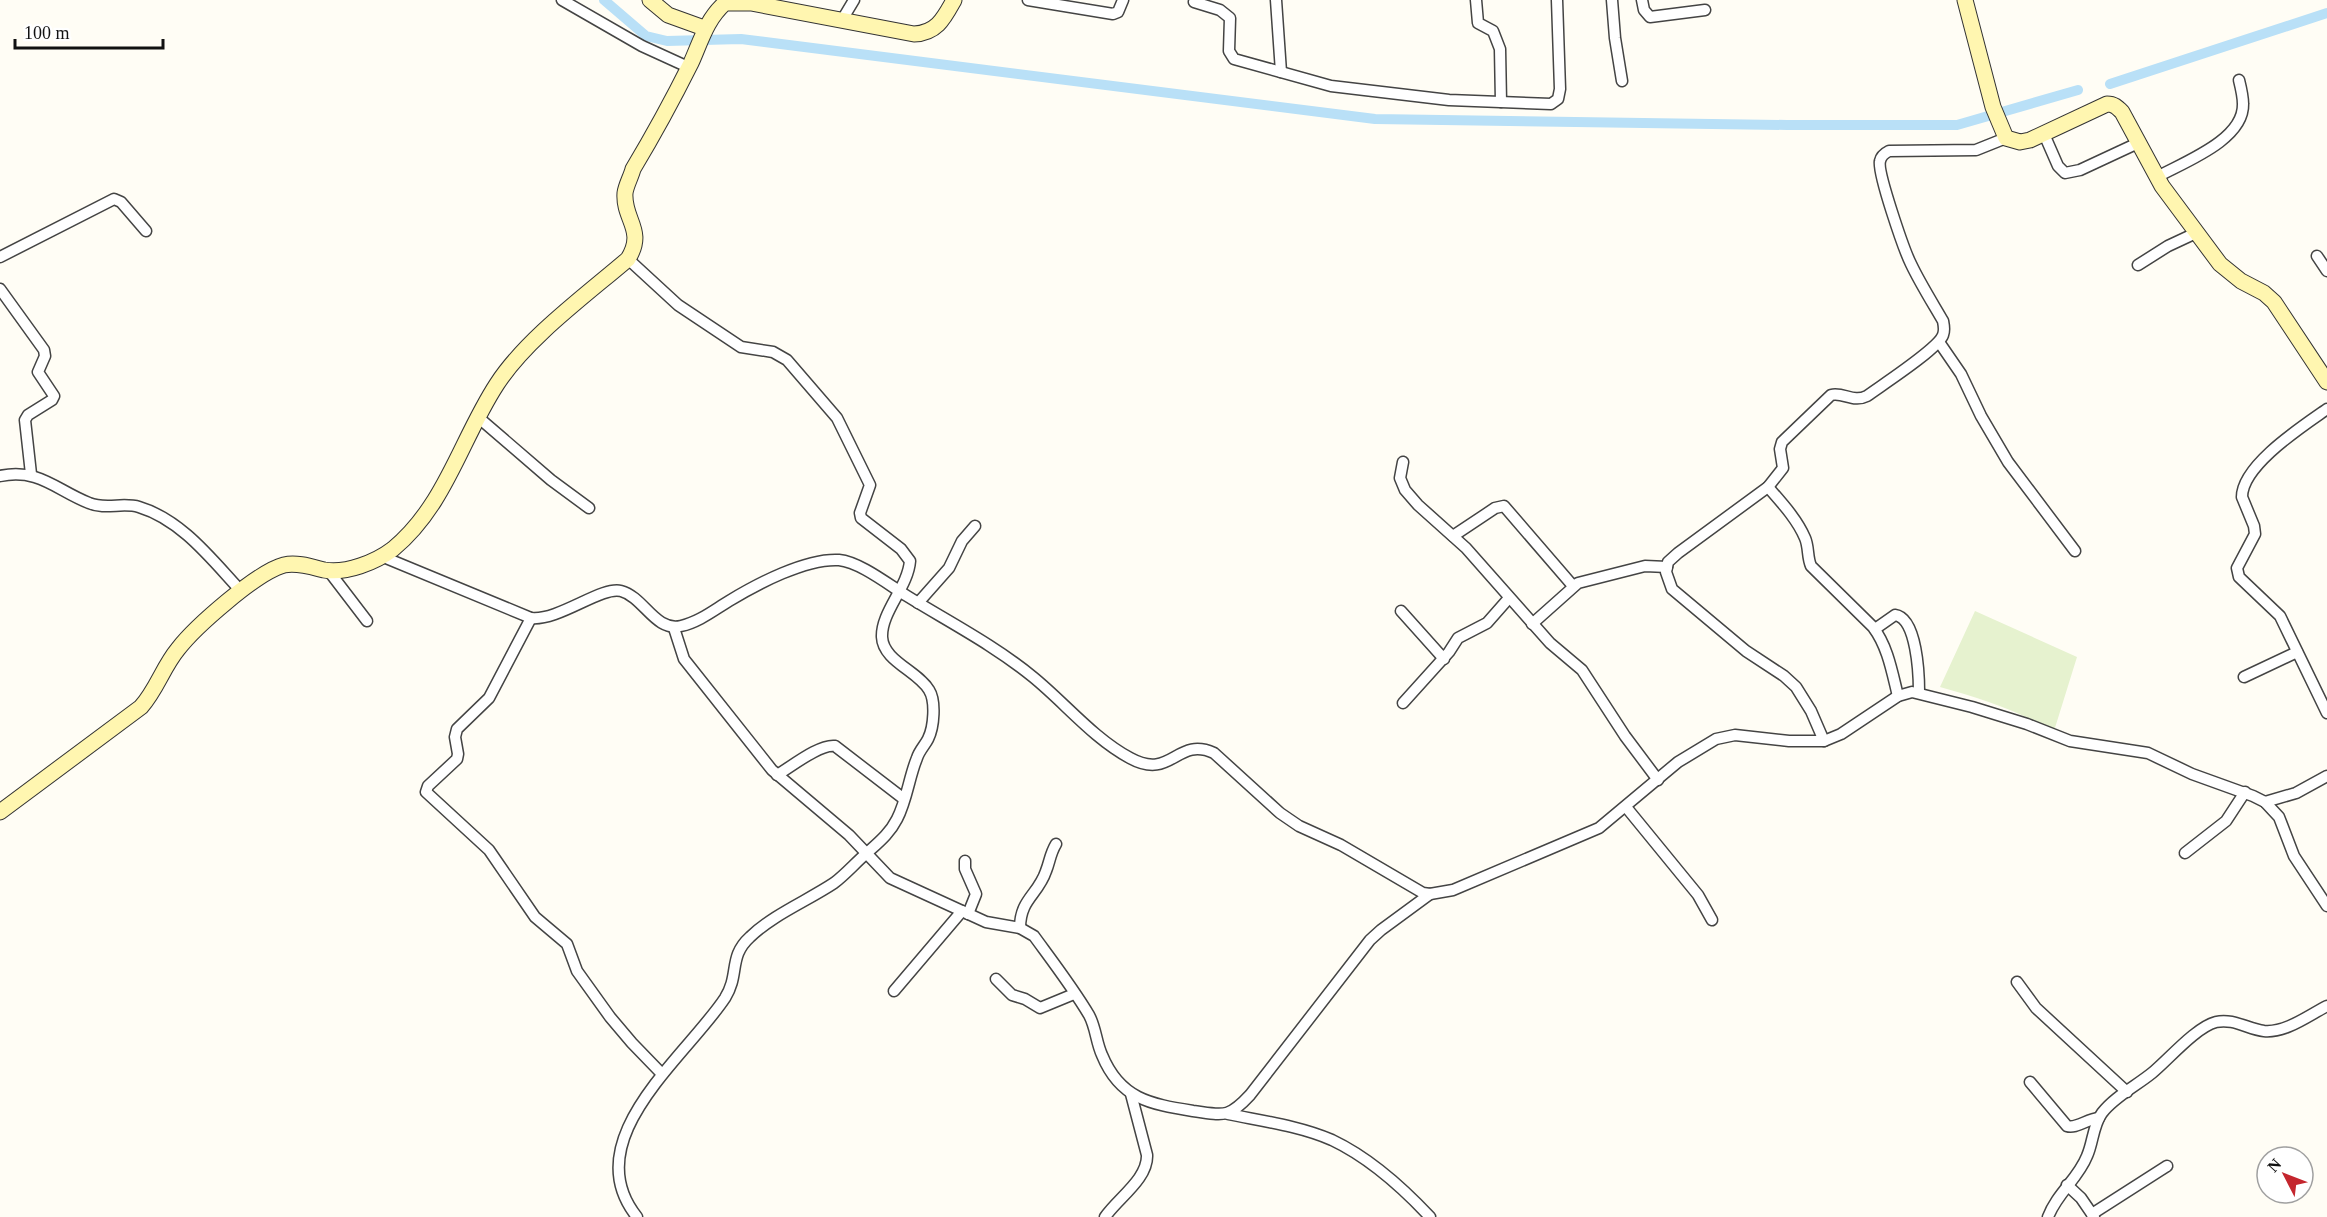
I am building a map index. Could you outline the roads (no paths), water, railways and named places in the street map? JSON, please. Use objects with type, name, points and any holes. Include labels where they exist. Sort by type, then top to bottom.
[{"type":"street","points":[[562,0],[642,46],[690,65]]},
{"type":"street","points":[[650,0],[668,15],[703,32]]},
{"type":"street","points":[[842,20],[854,0]]},
{"type":"street","points":[[0,812],[141,707],[154,690],[177,649],[241,591],[264,575],[284,565],[294,564],[328,570],[354,567],[381,556],[397,545],[431,506],[496,385],[520,355],[628,259],[636,239],[627,206],[627,187],[633,169],[690,65],[703,32],[716,11],[725,3],[752,2],[923,34],[930,32],[940,22],[954,0]]},
{"type":"street","points":[[1028,0],[1106,14],[1118,12],[1123,0]]},
{"type":"street","points":[[1276,0],[1281,72]]},
{"type":"street","points":[[1476,0],[1478,23],[1493,31],[1500,49],[1502,102]]},
{"type":"street","points":[[1191,1],[1220,10],[1230,18],[1229,51],[1234,59],[1331,86],[1449,100],[1551,104],[1558,99],[1560,89],[1557,0]]},
{"type":"street","points":[[1612,0],[1622,81]]},
{"type":"street","points":[[1642,0],[1644,10],[1650,17],[1706,10]]},
{"type":"street","points":[[1965,0],[1993,107],[2004,134],[2020,142],[2044,134],[2107,104],[2112,104],[2122,112],[2157,177],[2220,264],[2274,302],[2326,377]]},
{"type":"street","points":[[2157,177],[2224,139],[2236,127],[2243,104],[2239,80]]},
{"type":"street","points":[[1824,741],[1811,711],[1796,687],[1784,676],[1746,651],[1672,589],[1668,582],[1668,562],[1702,532],[1768,487],[1783,468],[1780,449],[1782,442],[1831,395],[1838,393],[1854,400],[1860,400],[1943,336],[1945,328],[1943,321],[1910,263],[1880,170],[1880,160],[1883,154],[1889,151],[1976,150],[2004,134]]},
{"type":"street","points":[[2044,134],[2058,166],[2065,173],[2080,170],[2138,143]]},
{"type":"street","points":[[0,257],[114,199],[121,202],[146,231]]},
{"type":"street","points":[[2138,265],[2168,246],[2198,232]]},
{"type":"street","points":[[2317,256],[2327,271]]},
{"type":"street","points":[[628,259],[678,305],[741,347],[773,352],[787,360],[837,418],[870,485],[860,513],[861,518],[902,549],[910,561],[900,592],[884,623],[883,644],[891,655],[927,687],[932,698],[931,731],[917,758],[898,817],[891,830],[837,881],[772,920],[749,938],[737,954],[733,985],[724,1000],[662,1074],[631,1124],[619,1155],[618,1182],[628,1205],[637,1217]]},
{"type":"street","points":[[0,289],[44,350],[45,356],[38,372],[54,396],[52,400],[28,415],[25,420],[30,474]]},
{"type":"street","points":[[1938,342],[1961,374],[1981,416],[2008,462],[2075,551]]},
{"type":"street","points":[[2327,409],[2266,457],[2248,479],[2242,492],[2243,503],[2254,526],[2255,534],[2238,563],[2237,574],[2280,616],[2327,713]]},
{"type":"street","points":[[479,418],[551,480],[589,508]]},
{"type":"street","points":[[1403,462],[1400,478],[1405,490],[1418,505],[1466,548],[1550,643],[1582,670],[1625,736],[1658,780]]},
{"type":"street","points":[[0,476],[30,474],[92,505],[130,505],[166,519],[191,539],[241,591]]},
{"type":"street","points":[[1768,487],[1800,528],[1806,540],[1808,560],[1811,566],[1875,628],[1890,660],[1898,696]]},
{"type":"street","points":[[1453,536],[1495,508],[1504,506],[1573,586]]},
{"type":"street","points":[[918,603],[949,568],[962,541],[975,526]]},
{"type":"street","points":[[381,556],[531,618],[538,619],[552,615],[602,594],[617,591],[628,595],[662,623],[674,627],[702,618],[732,599],[792,570],[821,561],[836,560],[853,564],[1001,653],[1128,757],[1151,766],[1196,748],[1204,748],[1215,753],[1288,820],[1341,845],[1416,890],[1430,894],[1453,890],[1589,833],[1626,807],[1690,753],[1716,739],[1735,735],[1789,741],[1824,741],[1841,734],[1898,696],[1919,692],[2027,724],[2070,741],[2148,753],[2192,774],[2244,792],[2265,802],[2279,817],[2294,856],[2320,892],[2327,906]]},
{"type":"street","points":[[1532,624],[1573,586],[1645,566],[1667,567]]},
{"type":"street","points":[[328,570],[367,621]]},
{"type":"street","points":[[1404,703],[1444,659],[1458,638],[1486,622],[1509,598]]},
{"type":"street","points":[[1401,611],[1444,659]]},
{"type":"street","points":[[1875,628],[1895,615],[1903,620],[1914,641],[1919,692]]},
{"type":"street","points":[[531,618],[489,698],[457,729],[455,737],[457,759],[428,786],[426,792],[489,850],[537,920],[567,944],[577,971],[610,1017],[662,1074]]},
{"type":"street","points":[[674,627],[684,659],[777,775],[835,822],[890,878],[986,922],[1020,928],[1034,936],[1090,1017],[1101,1053],[1116,1082],[1131,1094],[1146,1101],[1171,1107],[1228,1114],[1296,1129],[1332,1141],[1392,1180],[1430,1217]]},
{"type":"street","points":[[2244,677],[2297,652]]},
{"type":"street","points":[[777,775],[819,749],[830,745],[843,751],[904,799]]},
{"type":"street","points":[[2265,802],[2296,794],[2327,776]]},
{"type":"street","points":[[2185,853],[2226,821],[2244,792]]},
{"type":"street","points":[[1626,807],[1698,895],[1712,920]]},
{"type":"street","points":[[1020,928],[1021,912],[1046,872],[1050,854],[1056,844]]},
{"type":"street","points":[[894,991],[965,913],[976,894],[966,873],[965,861]]},
{"type":"street","points":[[1228,1114],[1235,1111],[1250,1095],[1371,940],[1430,894]]},
{"type":"street","points":[[996,979],[1012,995],[1025,999],[1037,1008],[1074,994]]},
{"type":"street","points":[[2017,982],[2036,1008],[2127,1092]]},
{"type":"street","points":[[2048,1217],[2055,1200],[2087,1156],[2099,1118],[2109,1106],[2189,1039],[2211,1023],[2219,1021],[2235,1022],[2258,1030],[2272,1031],[2289,1026],[2327,1006]]},
{"type":"street","points":[[2030,1082],[2067,1126],[2071,1128],[2086,1119],[2099,1118]]},
{"type":"street","points":[[1105,1217],[1140,1176],[1147,1164],[1147,1155],[1131,1094]]},
{"type":"street","points":[[2067,1185],[2081,1198],[2093,1215],[2167,1166]]},
{"type":"waterway","points":[[604,0],[646,36],[667,41],[741,39],[1375,119],[1957,125],[2078,90]]},
{"type":"waterway","points":[[2110,84],[2327,13]]}]
